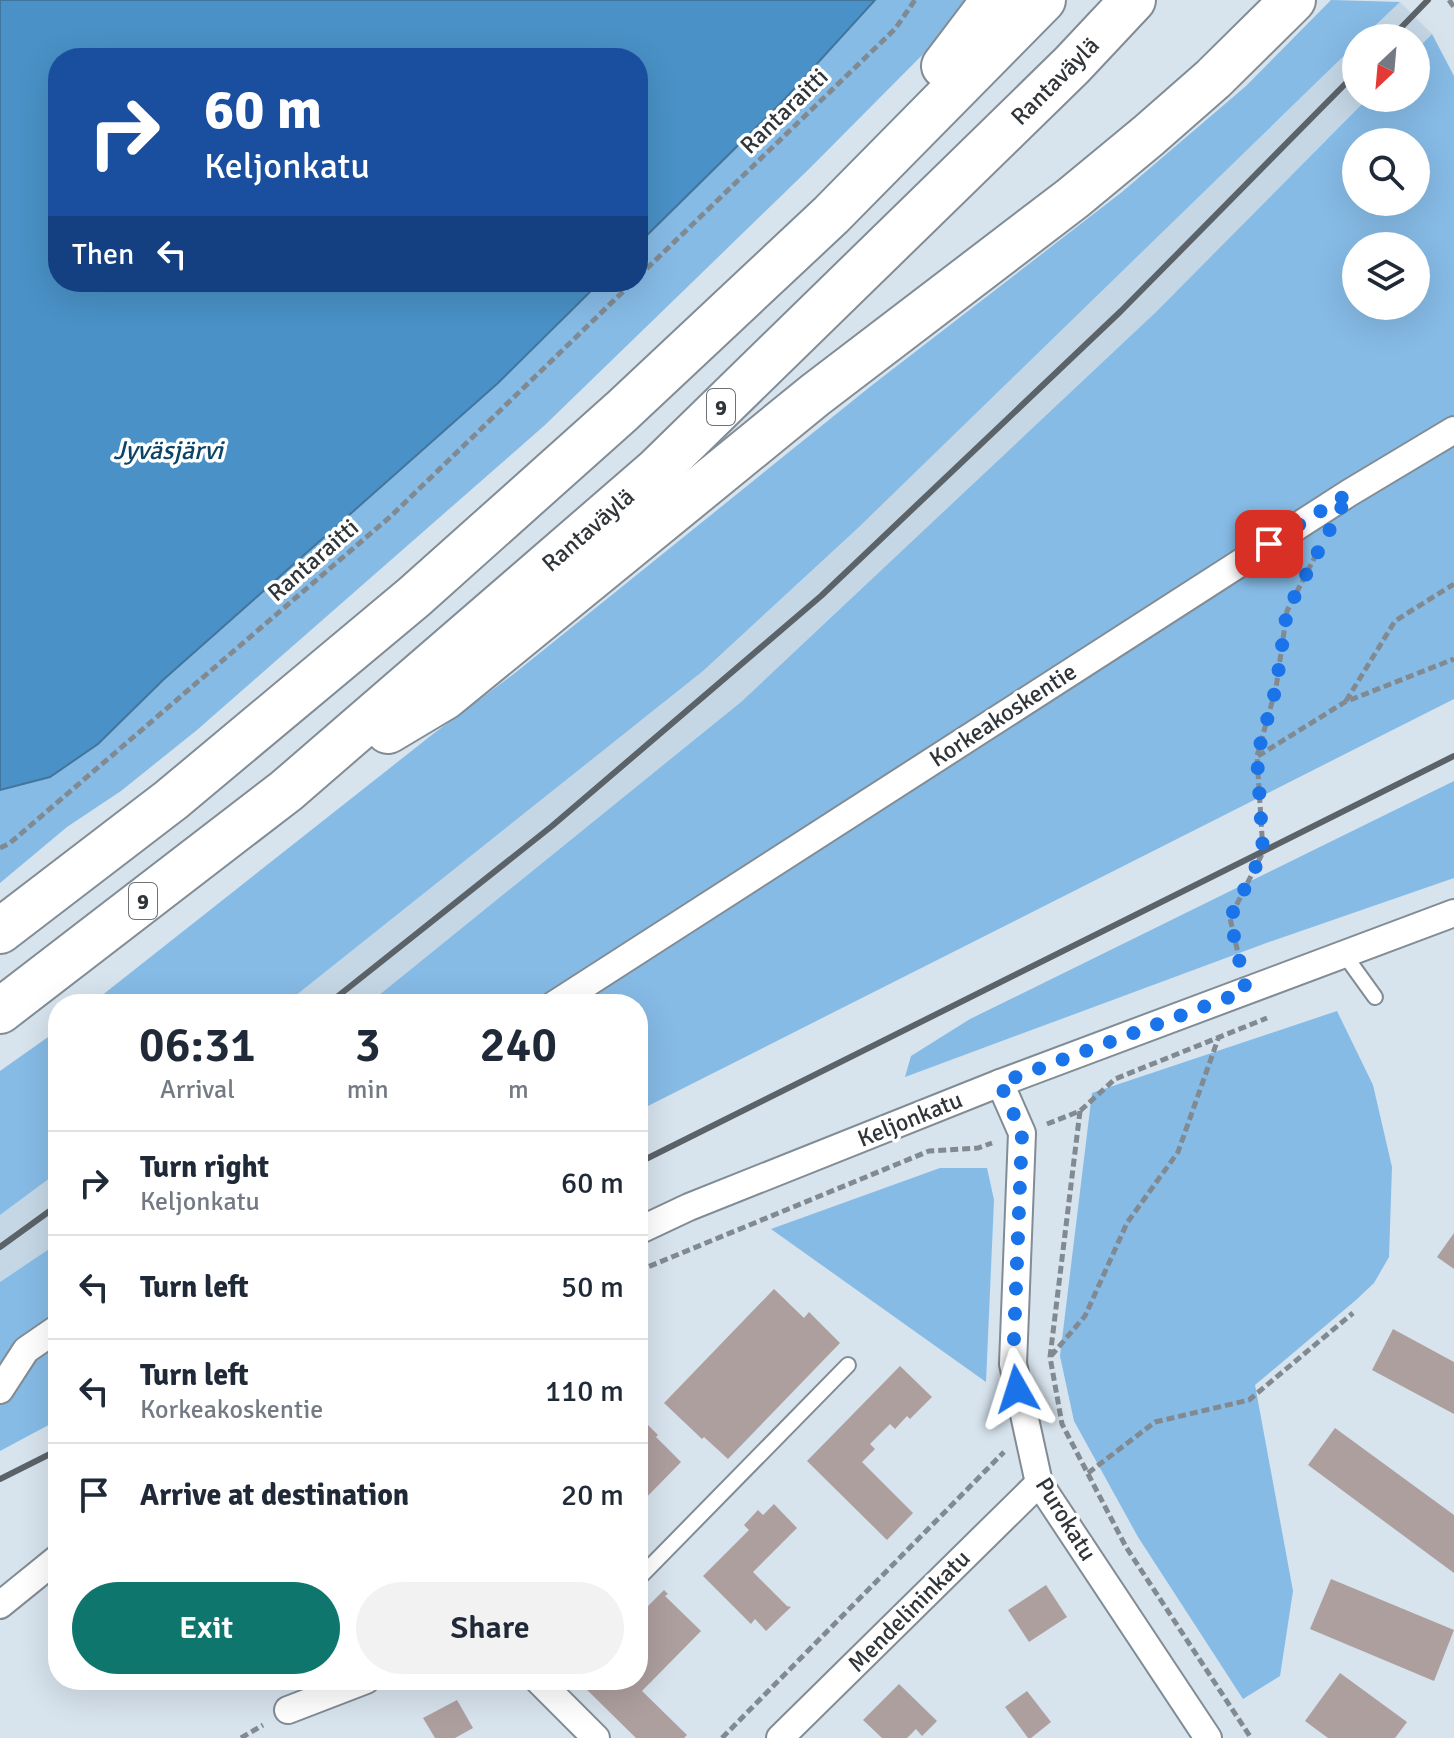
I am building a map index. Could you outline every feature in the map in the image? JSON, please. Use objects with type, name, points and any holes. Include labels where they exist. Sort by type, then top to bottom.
[{"type":"highway","points":[[831,215],[994,0]]},
{"type":"highway","points":[[0,931],[171,800],[414,597],[622,411],[831,215],[1043,0]]},
{"type":"highway","name":"Rantaväylä","points":[[0,1011],[286,791],[656,471],[1072,65],[1133,0]]},
{"type":"highway","points":[[286,791],[445,697],[815,395],[1095,180],[1213,79],[1293,0]]},
{"type":"street","name":"Korkeakoskentie","points":[[571,994],[1335,501],[1454,430]]},
{"type":"street","name":"Keljonkatu","points":[[648,1226],[689,1207],[1000,1083],[1344,954],[1453,917]]},
{"type":"street","name":"Purokatu","points":[[1000,1083],[1022,1133],[1013,1364],[1039,1483],[1208,1738]]},
{"type":"street","points":[[0,1390],[26,1350],[48,1335]]},
{"type":"street","name":"Mendelininkatu","points":[[780,1738],[1039,1483]]},
{"type":"street","points":[[0,1605],[48,1566]]},
{"type":"street","points":[[288,1710],[340,1690]]},
{"type":"street","points":[[548,1690],[596,1738]]},
{"type":"lane","points":[[1344,954],[1375,997]]},
{"type":"lane","points":[[648,1569],[848,1365]]},
{"type":"path","name":"Rantaraitti","points":[[648,267],[895,29],[915,0]]},
{"type":"path","points":[[1449,0],[1454,7]]},
{"type":"path","name":"Rantaraitti","points":[[0,848],[10,843],[391,516],[623,292]]},
{"type":"path","points":[[1246,991],[1230,918],[1263,852],[1257,756],[1276,688],[1287,611],[1321,545]]},
{"type":"path","points":[[1345,702],[1395,621],[1454,584]]},
{"type":"path","points":[[1257,756],[1345,702],[1454,659]]},
{"type":"path","points":[[1050,1357],[1085,1316],[1127,1223],[1178,1152],[1218,1038]]},
{"type":"path","points":[[1080,1111],[1050,1357],[1062,1424],[1126,1547],[1251,1738]]},
{"type":"path","points":[[1088,1473],[1155,1422],[1249,1400],[1353,1313]]},
{"type":"path","points":[[722,1738],[1003,1453],[1027,1437],[1062,1424]]},
{"type":"shaded area","points":[[875,0],[971,0],[961,16],[810,168],[545,425],[197,730],[121,791],[67,827],[0,883],[0,790],[50,777],[98,744],[163,680],[498,383],[590,292],[648,292],[648,234],[783,101]]},
{"type":"shaded area","points":[[1331,0],[1400,2],[1377,24],[1342,24],[1342,58],[858,528],[703,671],[298,994],[104,994],[515,673],[871,386],[1122,192],[1246,86]]},
{"type":"shaded area","points":[[1400,2],[1422,24],[1377,24]]},
{"type":"shaded area","points":[[1432,34],[1454,76],[1454,699],[648,1106],[648,994],[380,994],[741,702],[1156,312],[1354,112],[1430,112]]},
{"type":"shaded area","points":[[1342,58],[1342,112],[1354,112],[1156,312],[741,702],[380,994],[298,994],[703,671],[858,528]]},
{"type":"shaded area","points":[[1454,781],[1454,878],[1269,942],[905,1077],[911,1056],[970,1019]]},
{"type":"shaded area","points":[[1337,1011],[1373,1085],[1392,1167],[1389,1257],[1374,1283],[1255,1385],[1293,1591],[1280,1676],[1243,1699],[1138,1537],[1074,1421],[1060,1356],[1092,1093]]},
{"type":"shaded area","points":[[48,1037],[48,1179],[0,1215],[0,1071]]},
{"type":"shaded area","points":[[940,1168],[987,1168],[994,1200],[986,1382],[771,1229]]},
{"type":"shaded area","points":[[48,1179],[48,1250],[0,1282],[0,1215]]},
{"type":"shaded area","points":[[48,1250],[48,1425],[0,1451],[0,1282]]},
{"type":"water","name":"Jyväsjärvi","points":[[0,0],[875,0],[783,101],[648,234],[648,48],[48,48],[48,292],[590,292],[498,383],[163,680],[98,744],[50,777],[0,790]]},
{"type":"building","points":[[1454,1233],[1454,1269],[1437,1257]]},
{"type":"building","points":[[774,1289],[804,1318],[809,1312],[840,1343],[728,1459],[664,1403]]},
{"type":"building","points":[[1393,1329],[1454,1362],[1454,1414],[1372,1370]]},
{"type":"building","points":[[900,1366],[932,1397],[895,1429],[890,1424],[870,1444],[875,1449],[862,1462],[913,1513],[887,1540],[807,1461]]},
{"type":"building","points":[[648,1425],[658,1435],[656,1437],[681,1462],[648,1496]]},
{"type":"building","points":[[1335,1428],[1454,1515],[1454,1573],[1308,1465]]},
{"type":"building","points":[[774,1504],[797,1528],[753,1572],[791,1607],[766,1631],[755,1619],[751,1624],[703,1576],[749,1530],[744,1525],[758,1510],[763,1515]]},
{"type":"building","points":[[1331,1579],[1454,1630],[1434,1681],[1310,1629]]},
{"type":"building","points":[[1046,1585],[1067,1617],[1029,1642],[1008,1610]]},
{"type":"building","points":[[664,1590],[668,1594],[665,1596],[701,1631],[648,1685],[648,1606]]},
{"type":"building","points":[[1340,1673],[1407,1722],[1395,1738],[1328,1738],[1305,1721]]},
{"type":"building","points":[[899,1684],[937,1721],[922,1736],[916,1729],[907,1738],[882,1738],[863,1720]]},
{"type":"building","points":[[587,1690],[643,1690],[687,1735],[684,1738],[636,1738]]},
{"type":"building","points":[[1027,1691],[1051,1722],[1031,1738],[1005,1707]]},
{"type":"building","points":[[457,1700],[473,1728],[455,1738],[435,1738],[423,1718]]},
{"type":"railway","points":[[1405,24],[1428,0]]},
{"type":"railway","points":[[341,994],[552,826],[821,596],[1121,311],[1342,87]]},
{"type":"railway","points":[[648,1158],[1454,756]]},
{"type":"railway","points":[[0,1247],[48,1212]]},
{"type":"railway","points":[[0,1479],[48,1455]]},
{"type":"route","points":[[1017,1389],[1013,1364],[1022,1133],[1000,1083],[1246,991],[1230,918],[1263,852],[1257,756],[1276,688],[1287,611],[1349,493],[1269,544]]}]
